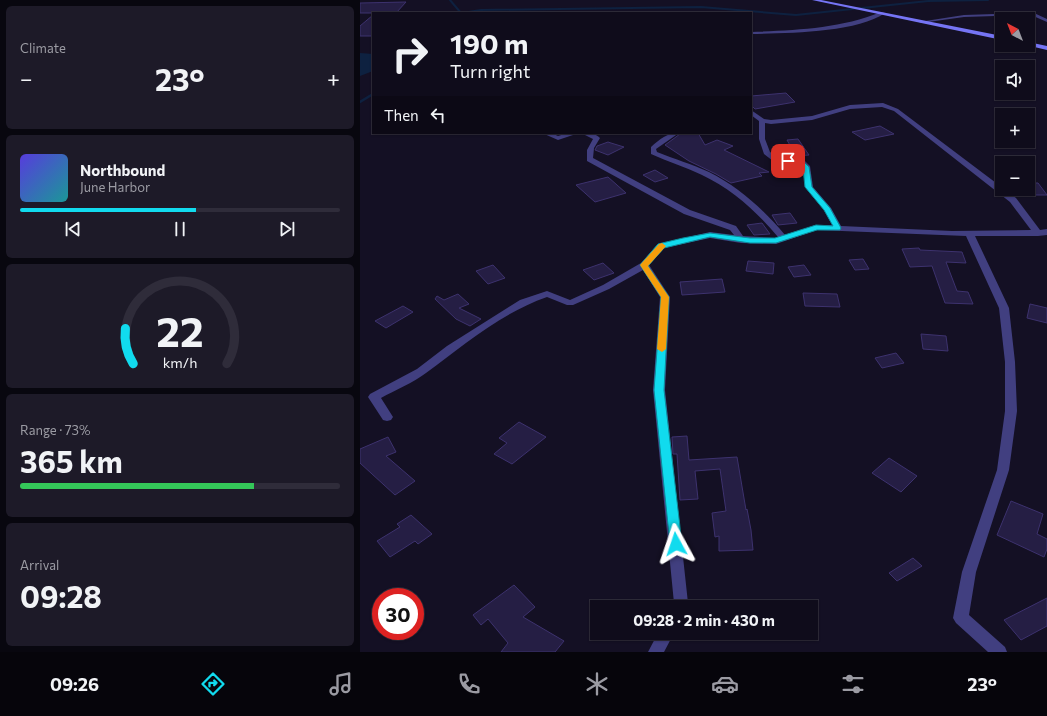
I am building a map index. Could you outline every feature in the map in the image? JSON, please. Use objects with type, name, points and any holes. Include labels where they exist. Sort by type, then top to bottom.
[{"type":"main road","points":[[814,0],[995,37]]},
{"type":"main road","points":[[1035,45],[1047,48]]},
{"type":"street","points":[[752,33],[819,29],[869,20],[883,13]]},
{"type":"street","points":[[921,22],[964,16],[1023,14],[1032,14],[1047,21]]},
{"type":"street","points":[[752,113],[762,120],[771,122],[812,118],[850,107],[883,105],[896,110],[1013,200],[1042,232]]},
{"type":"street","points":[[762,120],[760,129],[765,152],[769,157],[777,161],[801,162],[806,168],[809,187],[828,210],[838,228]]},
{"type":"street","points":[[548,134],[558,138],[572,134]]},
{"type":"street","points":[[587,134],[597,138],[588,152],[590,159],[687,212],[733,228],[741,240]]},
{"type":"street","points":[[674,134],[653,148],[653,153],[713,177],[735,191],[768,220],[783,238]]},
{"type":"street","points":[[387,417],[374,397],[421,372],[452,348],[499,316],[523,302],[547,294],[570,303],[606,287],[644,265],[661,246],[710,235],[741,240],[770,241],[816,227],[952,234],[1042,232]]},
{"type":"street","points":[[969,233],[1004,308],[1010,362],[1011,411],[1003,470],[969,572],[961,618],[999,652]]},
{"type":"street","points":[[644,265],[665,297],[659,390],[681,600]]},
{"type":"street","points":[[656,652],[662,640]]},
{"type":"water","points":[[360,53],[372,54],[372,71],[360,76]]},
{"type":"building","points":[[406,2],[397,12],[372,13],[360,13],[360,3]]},
{"type":"building","points":[[372,16],[372,36],[360,36],[360,26]]},
{"type":"building","points":[[786,93],[795,102],[755,109],[752,106],[752,96]]},
{"type":"building","points":[[880,126],[894,134],[865,140],[852,132]]},
{"type":"building","points":[[680,134],[699,134],[705,145],[717,140],[733,146],[724,150],[769,172],[759,173],[762,176],[731,183],[689,161],[665,145]]},
{"type":"building","points":[[798,139],[809,155],[796,156],[787,140]]},
{"type":"building","points":[[608,142],[624,147],[608,155],[595,150],[597,146]]},
{"type":"building","points":[[655,170],[668,178],[655,182],[643,175]]},
{"type":"building","points":[[608,177],[626,193],[595,202],[576,185]]},
{"type":"building","points":[[1035,183],[1038,183],[1047,195],[1035,195]]},
{"type":"building","points":[[790,213],[797,223],[778,225],[772,215]]},
{"type":"building","points":[[762,223],[770,234],[754,235],[747,225]]},
{"type":"building","points":[[919,248],[920,250],[962,252],[966,263],[946,262],[957,291],[968,292],[973,304],[945,303],[932,266],[910,267],[902,249]]},
{"type":"building","points":[[863,259],[869,269],[855,270],[849,260]]},
{"type":"building","points":[[748,261],[774,263],[773,274],[746,271]]},
{"type":"building","points":[[603,263],[614,273],[594,280],[583,270]]},
{"type":"building","points":[[493,265],[505,278],[488,284],[476,271]]},
{"type":"building","points":[[804,265],[811,275],[794,277],[788,267]]},
{"type":"building","points":[[722,279],[725,292],[682,295],[680,282]]},
{"type":"building","points":[[803,293],[837,294],[840,307],[805,306]]},
{"type":"building","points":[[458,294],[469,304],[459,308],[481,319],[470,326],[456,319],[435,299],[437,296],[444,300]]},
{"type":"building","points":[[1030,304],[1047,308],[1047,323],[1027,318]]},
{"type":"building","points":[[403,306],[413,312],[386,328],[375,321]]},
{"type":"building","points":[[921,334],[946,336],[948,351],[923,349]]},
{"type":"building","points":[[896,353],[904,363],[882,368],[875,358]]},
{"type":"building","points":[[519,422],[546,437],[512,464],[494,454],[507,443],[499,438]]},
{"type":"building","points":[[687,436],[689,460],[737,457],[751,530],[753,550],[719,551],[719,536],[715,537],[712,513],[726,511],[720,469],[695,471],[698,499],[680,500],[677,454],[673,454],[672,437]]},
{"type":"building","points":[[388,437],[396,452],[386,456],[415,481],[395,495],[360,463],[360,449]]},
{"type":"building","points":[[889,458],[917,476],[901,492],[872,473]]},
{"type":"building","points":[[1011,501],[1043,514],[1037,534],[1047,539],[1047,549],[1044,557],[997,535]]},
{"type":"building","points":[[411,515],[432,534],[418,544],[415,541],[390,557],[377,541],[400,527],[397,524]]},
{"type":"building","points":[[913,558],[922,566],[897,581],[889,573]]},
{"type":"building","points":[[514,585],[535,607],[523,617],[564,641],[555,652],[501,652],[508,643],[488,619],[481,625],[473,615]]},
{"type":"building","points":[[1047,598],[1047,626],[1021,640],[1004,620]]},
{"type":"waterway","points":[[450,0],[460,12]]},
{"type":"waterway","points":[[468,12],[481,10],[701,7],[796,15],[928,1],[988,0]]},
{"type":"waterway","points":[[360,102],[372,95]]},
{"type":"slow traffic","points":[[662,246],[644,265],[665,297],[662,349]]},
{"type":"route","points":[[676,544],[659,390],[665,297],[644,265],[661,246],[683,240],[710,235],[759,242],[776,241],[816,227],[838,228],[828,210],[809,187],[806,168],[801,162],[788,161]]}]
